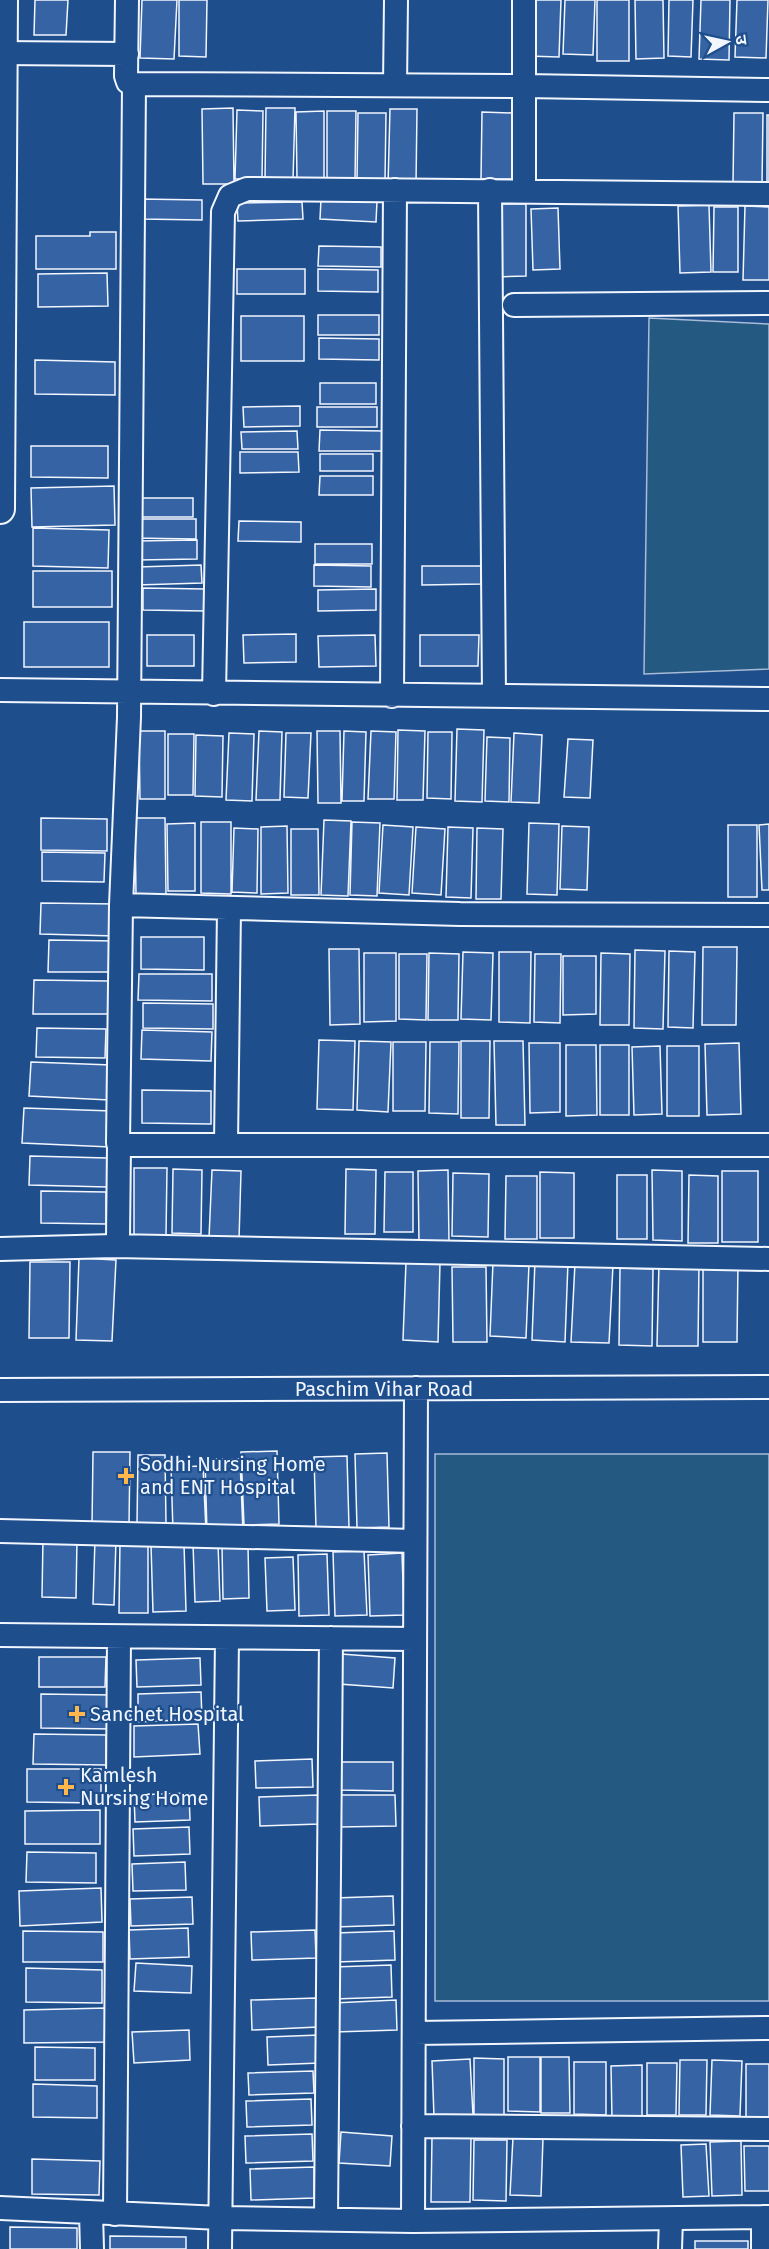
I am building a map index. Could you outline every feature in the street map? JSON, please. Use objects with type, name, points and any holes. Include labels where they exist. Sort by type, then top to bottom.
[{"type":"street","points":[[0,509],[3,0]]},
{"type":"street","points":[[127,0],[127,80],[134,84],[769,90]]},
{"type":"street","points":[[395,85],[396,0]]},
{"type":"street","points":[[524,0],[524,190]]},
{"type":"street","points":[[1,53],[127,54]]},
{"type":"street","points":[[114,1246],[118,1237],[121,905],[129,691],[134,84]]},
{"type":"street","points":[[214,694],[223,212],[230,196],[247,189],[769,194]]},
{"type":"street","points":[[392,696],[395,190]]},
{"type":"street","points":[[490,190],[494,696]]},
{"type":"street","points":[[514,305],[769,303]]},
{"type":"street","points":[[0,690],[769,699]]},
{"type":"street","points":[[121,905],[471,914],[769,915]]},
{"type":"street","points":[[226,1144],[229,909]]},
{"type":"street","points":[[119,1145],[769,1145]]},
{"type":"street","points":[[0,1249],[114,1246],[769,1259]]},
{"type":"street","name":"Paschim Vihar Road","points":[[0,1390],[769,1387]]},
{"type":"street","points":[[413,2221],[416,1388]]},
{"type":"street","points":[[0,1531],[415,1541]]},
{"type":"street","points":[[0,1635],[415,1639]]},
{"type":"street","points":[[115,2214],[118,1637]]},
{"type":"street","points":[[220,2249],[227,1638]]},
{"type":"street","points":[[326,2219],[331,1638]]},
{"type":"street","points":[[414,2034],[769,2028]]},
{"type":"street","points":[[413,2126],[769,2129]]},
{"type":"street","points":[[0,2208],[221,2218],[413,2221],[766,2217],[764,2249]]},
{"type":"street","points":[[92,2213],[92,2249]]},
{"type":"street","points":[[670,2219],[670,2249]]},
{"type":"shaded area","points":[[649,318],[769,324],[769,669],[644,674]]},
{"type":"shaded area","points":[[435,1454],[769,1454],[769,2001],[435,2001]]},
{"type":"building","points":[[35,0],[68,0],[66,35],[34,35]]},
{"type":"building","points":[[142,0],[177,0],[174,59],[140,58]]},
{"type":"building","points":[[179,0],[207,0],[206,57],[179,56]]},
{"type":"building","points":[[529,0],[561,0],[559,57],[527,56]]},
{"type":"building","points":[[565,0],[595,0],[593,55],[563,54]]},
{"type":"building","points":[[597,0],[629,0],[629,61],[597,61]]},
{"type":"building","points":[[635,0],[663,0],[664,58],[636,59]]},
{"type":"building","points":[[669,0],[693,0],[691,57],[668,56]]},
{"type":"building","points":[[701,0],[730,0],[729,60],[699,59]]},
{"type":"building","points":[[737,0],[768,0],[766,58],[735,57]]},
{"type":"building","points":[[233,108],[234,184],[203,184],[202,109]]},
{"type":"building","points":[[266,108],[295,108],[293,180],[265,179]]},
{"type":"building","points":[[390,109],[417,109],[416,185],[388,185]]},
{"type":"building","points":[[237,110],[263,111],[262,179],[235,179]]},
{"type":"building","points":[[324,111],[324,179],[297,179],[296,112]]},
{"type":"building","points":[[327,111],[356,111],[355,181],[327,180]]},
{"type":"building","points":[[482,112],[512,113],[512,179],[481,179]]},
{"type":"building","points":[[358,113],[386,113],[385,181],[357,181]]},
{"type":"building","points":[[734,113],[763,113],[762,185],[733,184]]},
{"type":"building","points":[[767,115],[769,115],[769,183],[767,183]]},
{"type":"building","points":[[140,199],[202,200],[202,220],[141,219]]},
{"type":"building","points":[[321,199],[377,201],[376,222],[320,219]]},
{"type":"building","points":[[302,202],[303,219],[238,221],[237,203]]},
{"type":"building","points":[[495,204],[526,204],[526,276],[496,277]]},
{"type":"building","points":[[709,205],[711,272],[680,273],[678,206]]},
{"type":"building","points":[[745,206],[769,207],[769,280],[743,280]]},
{"type":"building","points":[[714,207],[738,207],[738,272],[713,272]]},
{"type":"building","points":[[558,208],[560,269],[533,270],[531,209]]},
{"type":"building","points":[[90,232],[116,232],[116,269],[36,269],[36,236],[90,236]]},
{"type":"building","points":[[319,246],[381,247],[381,267],[318,266]]},
{"type":"building","points":[[237,269],[305,269],[305,294],[237,294]]},
{"type":"building","points":[[318,269],[378,270],[378,292],[318,291]]},
{"type":"building","points":[[107,273],[108,306],[38,307],[38,274]]},
{"type":"building","points":[[318,315],[379,315],[379,335],[318,335]]},
{"type":"building","points":[[241,316],[304,316],[304,361],[241,361]]},
{"type":"building","points":[[319,338],[379,339],[379,360],[319,359]]},
{"type":"building","points":[[35,360],[115,362],[115,395],[35,394]]},
{"type":"building","points":[[320,383],[376,383],[376,404],[320,404]]},
{"type":"building","points":[[300,406],[300,426],[244,427],[243,407]]},
{"type":"building","points":[[317,407],[377,407],[377,427],[317,427]]},
{"type":"building","points":[[320,430],[384,431],[384,451],[319,451]]},
{"type":"building","points":[[297,431],[298,449],[242,449],[241,432]]},
{"type":"building","points":[[31,446],[108,446],[108,478],[31,477]]},
{"type":"building","points":[[240,452],[298,452],[299,472],[240,473]]},
{"type":"building","points":[[320,454],[373,454],[373,471],[320,471]]},
{"type":"building","points":[[320,476],[373,476],[373,495],[319,495]]},
{"type":"building","points":[[114,486],[115,525],[32,527],[31,488]]},
{"type":"building","points":[[136,498],[193,498],[193,517],[136,517]]},
{"type":"building","points":[[131,519],[196,519],[196,539],[131,538]]},
{"type":"building","points":[[239,521],[301,522],[301,542],[238,541]]},
{"type":"building","points":[[33,528],[109,530],[108,568],[33,566]]},
{"type":"building","points":[[197,540],[197,559],[137,560],[137,541]]},
{"type":"building","points":[[315,544],[372,544],[372,564],[315,564]]},
{"type":"building","points":[[201,565],[202,583],[137,585],[137,567]]},
{"type":"building","points":[[314,565],[371,566],[371,587],[314,586]]},
{"type":"building","points":[[422,566],[481,566],[481,584],[422,585]]},
{"type":"building","points":[[33,571],[112,571],[112,607],[33,607]]},
{"type":"building","points":[[143,588],[205,589],[205,611],[143,610]]},
{"type":"building","points":[[376,589],[376,610],[318,611],[318,590]]},
{"type":"building","points":[[24,622],[109,622],[109,667],[24,667]]},
{"type":"building","points":[[296,634],[296,662],[244,663],[243,635]]},
{"type":"building","points":[[147,635],[194,635],[194,666],[147,666]]},
{"type":"building","points":[[375,635],[376,666],[319,667],[318,636]]},
{"type":"building","points":[[420,635],[479,635],[478,666],[420,666]]},
{"type":"building","points":[[457,729],[484,730],[482,802],[455,801]]},
{"type":"building","points":[[398,730],[425,731],[423,800],[397,800]]},
{"type":"building","points":[[139,731],[165,731],[165,799],[140,799]]},
{"type":"building","points":[[259,731],[282,732],[280,800],[256,800]]},
{"type":"building","points":[[317,731],[340,731],[341,803],[318,803]]},
{"type":"building","points":[[344,731],[366,732],[364,801],[342,801]]},
{"type":"building","points":[[371,731],[396,732],[394,799],[368,799]]},
{"type":"building","points":[[428,732],[452,732],[451,799],[427,798]]},
{"type":"building","points":[[229,733],[254,734],[252,801],[226,800]]},
{"type":"building","points":[[286,733],[311,733],[308,798],[284,797]]},
{"type":"building","points":[[514,733],[542,735],[539,803],[511,802]]},
{"type":"building","points":[[168,734],[194,734],[193,795],[168,795]]},
{"type":"building","points":[[196,735],[223,736],[222,797],[195,796]]},
{"type":"building","points":[[487,737],[510,738],[509,802],[485,801]]},
{"type":"building","points":[[568,739],[593,740],[590,798],[564,797]]},
{"type":"building","points":[[41,818],[107,819],[107,851],[41,850]]},
{"type":"building","points":[[135,818],[165,818],[166,895],[136,895]]},
{"type":"building","points":[[324,820],[351,821],[348,896],[321,895]]},
{"type":"building","points":[[201,822],[231,822],[231,894],[201,893]]},
{"type":"building","points":[[352,822],[380,823],[377,896],[350,895]]},
{"type":"building","points":[[195,823],[195,891],[168,891],[167,824]]},
{"type":"building","points":[[529,823],[559,824],[557,895],[527,894]]},
{"type":"building","points":[[769,824],[769,890],[762,890],[759,825]]},
{"type":"building","points":[[383,825],[413,827],[409,895],[379,893]]},
{"type":"building","points":[[728,825],[757,825],[757,897],[728,897]]},
{"type":"building","points":[[287,826],[288,893],[261,894],[261,827]]},
{"type":"building","points":[[562,826],[589,827],[587,890],[560,889]]},
{"type":"building","points":[[416,827],[445,829],[441,895],[412,893]]},
{"type":"building","points":[[448,827],[473,828],[471,898],[446,897]]},
{"type":"building","points":[[234,828],[258,829],[257,893],[232,892]]},
{"type":"building","points":[[477,828],[503,829],[501,899],[476,899]]},
{"type":"building","points":[[291,829],[318,829],[319,895],[291,895]]},
{"type":"building","points":[[42,852],[105,853],[104,882],[42,881]]},
{"type":"building","points":[[41,903],[116,904],[115,936],[40,934]]},
{"type":"building","points":[[141,937],[204,937],[204,970],[141,969]]},
{"type":"building","points":[[49,940],[116,941],[116,972],[48,972]]},
{"type":"building","points":[[703,947],[737,947],[736,1025],[702,1025]]},
{"type":"building","points":[[329,949],[359,949],[360,1024],[330,1025]]},
{"type":"building","points":[[635,950],[665,951],[663,1029],[634,1028]]},
{"type":"building","points":[[669,951],[695,952],[693,1028],[668,1027]]},
{"type":"building","points":[[463,952],[493,953],[491,1020],[461,1019]]},
{"type":"building","points":[[499,952],[531,952],[530,1023],[499,1022]]},
{"type":"building","points":[[364,953],[396,953],[396,1021],[364,1022]]},
{"type":"building","points":[[429,953],[459,954],[458,1020],[428,1020]]},
{"type":"building","points":[[601,953],[630,954],[629,1025],[600,1025]]},
{"type":"building","points":[[399,954],[427,954],[426,1020],[399,1019]]},
{"type":"building","points":[[535,954],[561,954],[560,1023],[534,1022]]},
{"type":"building","points":[[563,956],[596,956],[596,1014],[563,1015]]},
{"type":"building","points":[[139,974],[212,974],[212,1001],[138,1000]]},
{"type":"building","points":[[34,980],[108,981],[108,1014],[33,1014]]},
{"type":"building","points":[[143,1003],[213,1004],[213,1029],[143,1028]]},
{"type":"building","points":[[37,1028],[106,1029],[105,1058],[36,1057]]},
{"type":"building","points":[[142,1030],[212,1032],[211,1061],[141,1059]]},
{"type":"building","points":[[319,1040],[355,1041],[353,1110],[317,1109]]},
{"type":"building","points":[[359,1041],[391,1042],[388,1112],[357,1110]]},
{"type":"building","points":[[461,1041],[490,1041],[489,1118],[461,1118]]},
{"type":"building","points":[[494,1041],[523,1041],[525,1125],[496,1125]]},
{"type":"building","points":[[393,1042],[426,1042],[425,1111],[393,1111]]},
{"type":"building","points":[[430,1042],[459,1042],[458,1114],[429,1113]]},
{"type":"building","points":[[529,1043],[560,1043],[560,1112],[530,1113]]},
{"type":"building","points":[[739,1043],[741,1114],[707,1115],[705,1044]]},
{"type":"building","points":[[566,1045],[596,1045],[597,1115],[566,1116]]},
{"type":"building","points":[[600,1045],[629,1045],[629,1115],[600,1115]]},
{"type":"building","points":[[660,1046],[662,1114],[634,1115],[632,1047]]},
{"type":"building","points":[[667,1046],[699,1046],[699,1116],[667,1116]]},
{"type":"building","points":[[31,1062],[111,1065],[109,1100],[29,1096]]},
{"type":"building","points":[[142,1090],[211,1091],[211,1124],[142,1123]]},
{"type":"building","points":[[24,1108],[112,1111],[110,1147],[22,1143]]},
{"type":"building","points":[[30,1156],[107,1158],[107,1187],[29,1185]]},
{"type":"building","points":[[134,1168],[167,1168],[166,1236],[134,1236]]},
{"type":"building","points":[[173,1169],[202,1170],[201,1234],[172,1233]]},
{"type":"building","points":[[346,1169],[376,1170],[375,1234],[345,1234]]},
{"type":"building","points":[[212,1170],[241,1171],[239,1240],[209,1238]]},
{"type":"building","points":[[448,1170],[449,1243],[419,1243],[418,1171]]},
{"type":"building","points":[[652,1170],[682,1171],[682,1241],[653,1240]]},
{"type":"building","points":[[722,1171],[758,1171],[758,1242],[722,1242]]},
{"type":"building","points":[[385,1172],[413,1172],[413,1232],[384,1232]]},
{"type":"building","points":[[540,1172],[574,1173],[574,1238],[540,1238]]},
{"type":"building","points":[[453,1173],[489,1174],[488,1237],[452,1236]]},
{"type":"building","points":[[617,1175],[647,1175],[647,1239],[617,1239]]},
{"type":"building","points":[[689,1175],[718,1176],[718,1243],[688,1243]]},
{"type":"building","points":[[506,1176],[537,1176],[537,1239],[505,1239]]},
{"type":"building","points":[[41,1191],[106,1192],[106,1224],[41,1223]]},
{"type":"building","points":[[79,1258],[116,1260],[112,1341],[76,1340]]},
{"type":"building","points":[[535,1260],[568,1262],[565,1342],[532,1340]]},
{"type":"building","points":[[30,1262],[70,1262],[69,1338],[29,1338]]},
{"type":"building","points":[[406,1262],[440,1263],[438,1342],[403,1340]]},
{"type":"building","points":[[493,1262],[529,1264],[526,1338],[490,1336]]},
{"type":"building","points":[[659,1262],[699,1263],[698,1346],[657,1346]]},
{"type":"building","points":[[575,1263],[613,1265],[609,1343],[571,1342]]},
{"type":"building","points":[[703,1263],[738,1263],[737,1342],[703,1342]]},
{"type":"building","points":[[452,1267],[486,1267],[487,1342],[453,1342]]},
{"type":"building","points":[[620,1268],[653,1269],[652,1346],[619,1345]]},
{"type":"building","points":[[277,1451],[279,1524],[244,1525],[241,1452]]},
{"type":"building","points":[[93,1452],[130,1452],[129,1526],[92,1525]]},
{"type":"building","points":[[387,1453],[389,1527],[357,1528],[355,1454]]},
{"type":"building","points":[[138,1455],[165,1455],[166,1523],[137,1523]]},
{"type":"building","points":[[347,1456],[349,1527],[316,1528],[314,1457]]},
{"type":"building","points":[[205,1459],[240,1459],[243,1532],[207,1533]]},
{"type":"building","points":[[203,1466],[206,1531],[173,1532],[171,1467]]},
{"type":"building","points":[[43,1538],[77,1540],[76,1598],[42,1597]]},
{"type":"building","points":[[95,1539],[116,1540],[114,1605],[93,1604]]},
{"type":"building","points":[[120,1541],[148,1541],[148,1613],[119,1613]]},
{"type":"building","points":[[218,1543],[220,1601],[195,1602],[193,1544]]},
{"type":"building","points":[[184,1544],[186,1611],[153,1612],[151,1545]]},
{"type":"building","points":[[248,1545],[249,1598],[223,1599],[222,1546]]},
{"type":"building","points":[[364,1551],[367,1615],[335,1616],[333,1552]]},
{"type":"building","points":[[402,1553],[404,1615],[370,1616],[368,1555]]},
{"type":"building","points":[[327,1554],[329,1615],[299,1616],[298,1555]]},
{"type":"building","points":[[293,1557],[295,1610],[267,1611],[265,1558]]},
{"type":"building","points":[[341,1654],[395,1658],[393,1688],[339,1684]]},
{"type":"building","points":[[39,1657],[106,1657],[105,1687],[39,1687]]},
{"type":"building","points":[[200,1658],[201,1685],[137,1687],[136,1660]]},
{"type":"building","points":[[201,1692],[202,1719],[138,1722],[138,1694]]},
{"type":"building","points":[[41,1694],[112,1695],[112,1729],[41,1728]]},
{"type":"building","points":[[198,1724],[200,1754],[134,1757],[134,1726]]},
{"type":"building","points":[[34,1734],[106,1735],[106,1765],[33,1764]]},
{"type":"building","points":[[312,1759],[313,1787],[256,1788],[255,1761]]},
{"type":"building","points":[[339,1762],[393,1762],[393,1791],[339,1790]]},
{"type":"building","points":[[27,1769],[101,1769],[101,1803],[27,1802]]},
{"type":"building","points":[[189,1793],[190,1820],[135,1822],[134,1795]]},
{"type":"building","points":[[318,1795],[319,1824],[260,1826],[259,1797]]},
{"type":"building","points":[[340,1795],[395,1795],[396,1826],[339,1827]]},
{"type":"building","points":[[100,1810],[100,1844],[25,1844],[25,1811]]},
{"type":"building","points":[[189,1827],[190,1854],[134,1856],[133,1829]]},
{"type":"building","points":[[27,1852],[96,1853],[96,1883],[26,1882]]},
{"type":"building","points":[[185,1862],[186,1890],[133,1891],[132,1864]]},
{"type":"building","points":[[101,1888],[102,1922],[20,1926],[19,1891]]},
{"type":"building","points":[[393,1896],[394,1925],[335,1927],[334,1898]]},
{"type":"building","points":[[192,1897],[193,1924],[131,1926],[130,1899]]},
{"type":"building","points":[[188,1928],[189,1957],[130,1959],[129,1930]]},
{"type":"building","points":[[315,1930],[316,1958],[252,1960],[251,1932]]},
{"type":"building","points":[[23,1931],[103,1932],[103,1962],[23,1962]]},
{"type":"building","points":[[394,1931],[395,1960],[336,1962],[335,1933]]},
{"type":"building","points":[[136,1963],[192,1966],[191,1993],[134,1991]]},
{"type":"building","points":[[391,1965],[392,1997],[334,1999],[334,1967]]},
{"type":"building","points":[[26,1968],[102,1970],[102,2003],[26,2002]]},
{"type":"building","points":[[316,1998],[318,2027],[252,2030],[251,2000]]},
{"type":"building","points":[[396,2000],[397,2030],[335,2032],[333,2003]]},
{"type":"building","points":[[106,2008],[107,2042],[24,2043],[24,2010]]},
{"type":"building","points":[[189,2030],[190,2060],[134,2063],[132,2032]]},
{"type":"building","points":[[319,2035],[320,2063],[268,2065],[267,2037]]},
{"type":"building","points":[[35,2047],[95,2048],[95,2080],[35,2080]]},
{"type":"building","points":[[508,2057],[540,2057],[540,2112],[508,2111]]},
{"type":"building","points":[[541,2057],[569,2057],[570,2113],[541,2113]]},
{"type":"building","points":[[474,2058],[504,2059],[504,2116],[474,2115]]},
{"type":"building","points":[[470,2059],[473,2115],[434,2117],[432,2061]]},
{"type":"building","points":[[680,2060],[707,2060],[706,2115],[679,2115]]},
{"type":"building","points":[[712,2060],[742,2061],[740,2116],[710,2115]]},
{"type":"building","points":[[574,2062],[606,2062],[606,2115],[574,2114]]},
{"type":"building","points":[[647,2063],[677,2063],[676,2115],[647,2115]]},
{"type":"building","points":[[746,2064],[769,2064],[769,2117],[746,2118]]},
{"type":"building","points":[[642,2065],[642,2119],[612,2119],[611,2066]]},
{"type":"building","points":[[313,2071],[314,2093],[249,2095],[248,2073]]},
{"type":"building","points":[[33,2084],[97,2086],[97,2118],[33,2117]]},
{"type":"building","points":[[311,2099],[312,2125],[247,2127],[246,2101]]},
{"type":"building","points":[[341,2132],[392,2136],[390,2166],[339,2163]]},
{"type":"building","points":[[312,2134],[313,2161],[246,2163],[245,2136]]},
{"type":"building","points":[[432,2137],[471,2138],[470,2202],[431,2202]]},
{"type":"building","points":[[513,2137],[543,2138],[541,2196],[510,2195]]},
{"type":"building","points":[[474,2140],[507,2140],[506,2201],[473,2200]]},
{"type":"building","points":[[741,2141],[742,2195],[712,2196],[710,2142]]},
{"type":"building","points":[[706,2144],[709,2196],[683,2197],[681,2145]]},
{"type":"building","points":[[744,2146],[769,2146],[769,2191],[745,2191]]},
{"type":"building","points":[[32,2159],[100,2161],[99,2195],[32,2194]]},
{"type":"building","points":[[314,2167],[314,2198],[251,2200],[250,2169]]},
{"type":"building","points":[[10,2227],[77,2228],[77,2249],[10,2249]]},
{"type":"building","points":[[110,2236],[186,2237],[186,2249],[110,2249]]},
{"type":"building","points":[[695,2241],[748,2241],[748,2249],[695,2249]]},
{"type":"place","name":"Sodhi Nursing Home and ENT Hospital","points":[[126,1476]]},
{"type":"place","name":"Sanchet Hospital","points":[[77,1714]]},
{"type":"place","name":"Kamlesh Nursing Home","points":[[66,1787]]}]
